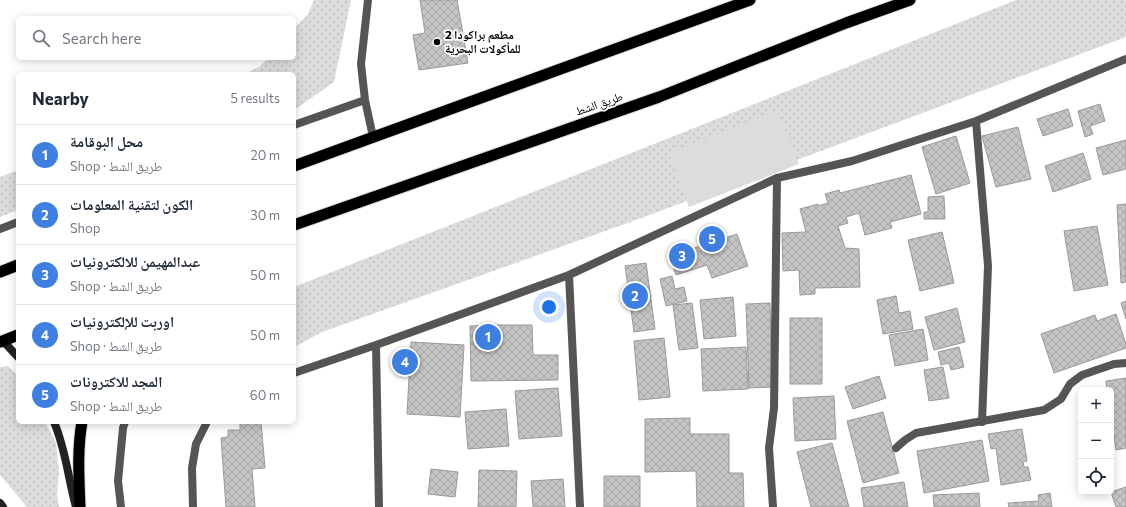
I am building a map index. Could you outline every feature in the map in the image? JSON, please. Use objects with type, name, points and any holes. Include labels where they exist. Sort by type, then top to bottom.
[{"type":"highway","points":[[296,165],[750,0]]},
{"type":"highway","name":"طريق الشط","points":[[296,224],[659,97],[846,23],[910,0]]},
{"type":"highway","points":[[0,272],[16,266]]},
{"type":"highway","points":[[1,341],[16,336]]},
{"type":"highway","points":[[80,507],[79,464],[82,424]]},
{"type":"main road","points":[[1,341],[16,355]]},
{"type":"main road","points":[[55,424],[66,456],[71,488],[76,507]]},
{"type":"main road","points":[[0,504],[3,507]]},
{"type":"street","points":[[368,0],[361,64],[364,100],[373,137]]},
{"type":"street","points":[[296,372],[569,275],[777,178],[852,161],[976,121],[1126,59]]},
{"type":"street","points":[[296,124],[364,100]]},
{"type":"street","points":[[976,121],[988,266],[982,422]]},
{"type":"street","points":[[773,507],[769,448],[774,408],[777,178]]},
{"type":"street","points":[[0,229],[16,223]]},
{"type":"street","points":[[569,275],[580,507]]},
{"type":"street","points":[[376,345],[379,507]]},
{"type":"street","points":[[896,448],[916,433],[1044,410],[1061,399],[1070,384],[1082,375],[1114,364],[1126,363]]},
{"type":"street","points":[[120,507],[118,482],[124,424]]},
{"type":"street","points":[[193,507],[192,468],[196,444],[206,424]]},
{"type":"shaded area","points":[[314,0],[351,0],[334,82],[296,108],[296,72],[248,72],[259,67],[266,60],[296,60],[296,27],[308,14]]},
{"type":"shaded area","points":[[1016,0],[1126,0],[1126,37],[636,220],[322,332],[296,346],[296,286]]},
{"type":"shaded area","points":[[777,110],[799,164],[689,207],[668,153]]},
{"type":"shaded area","points":[[16,171],[16,211],[0,217],[0,177]]},
{"type":"shaded area","points":[[8,366],[16,374],[16,424],[46,424],[56,443],[59,472],[57,495],[59,507],[27,507],[0,475],[0,367]]},
{"type":"building","points":[[420,0],[457,0],[468,63],[419,70],[413,35],[425,33]]},
{"type":"building","points":[[1100,104],[1105,121],[1090,126],[1093,134],[1085,137],[1078,111]]},
{"type":"building","points":[[1068,109],[1073,126],[1043,136],[1037,119]]},
{"type":"building","points":[[1018,127],[1031,179],[996,187],[982,136]]},
{"type":"building","points":[[956,136],[970,183],[936,194],[922,147]]},
{"type":"building","points":[[1126,140],[1126,169],[1103,175],[1096,148]]},
{"type":"building","points":[[1083,153],[1091,179],[1053,192],[1045,166]]},
{"type":"building","points":[[911,175],[921,214],[890,222],[892,228],[865,235],[859,213],[846,217],[848,223],[838,226],[845,248],[859,249],[860,287],[815,288],[815,294],[800,295],[799,270],[783,271],[782,233],[806,232],[800,209],[828,203],[825,194],[839,190],[840,193]]},
{"type":"building","points":[[944,196],[945,219],[924,219],[924,212],[928,212],[928,197]]},
{"type":"building","points":[[1126,204],[1126,282],[1121,283],[1117,205]]},
{"type":"building","points":[[1097,226],[1108,285],[1074,291],[1064,231]]},
{"type":"building","points":[[942,232],[954,283],[920,291],[908,240]]},
{"type":"building","points":[[737,234],[748,266],[712,278],[707,265],[676,275],[670,256]]},
{"type":"building","points":[[646,263],[655,329],[634,332],[625,266]]},
{"type":"building","points":[[672,276],[675,289],[684,287],[687,301],[666,306],[660,279]]},
{"type":"building","points":[[896,296],[899,313],[910,311],[913,329],[883,334],[877,300]]},
{"type":"building","points":[[733,297],[736,336],[704,339],[700,300]]},
{"type":"building","points":[[1126,301],[1126,319],[1121,303]]},
{"type":"building","points":[[692,303],[698,348],[679,350],[673,305]]},
{"type":"building","points":[[770,303],[772,387],[749,388],[746,304]]},
{"type":"building","points":[[957,308],[965,342],[934,350],[925,317]]},
{"type":"building","points":[[1116,314],[1126,348],[1054,373],[1041,334],[1095,315],[1097,321]]},
{"type":"building","points":[[790,318],[822,318],[822,384],[790,384]]},
{"type":"building","points":[[532,325],[533,355],[558,355],[558,380],[471,381],[470,326]]},
{"type":"building","points":[[923,329],[928,360],[895,366],[889,335]]},
{"type":"building","points":[[664,338],[670,397],[639,400],[634,341]]},
{"type":"building","points":[[411,342],[464,345],[460,417],[407,414]]},
{"type":"building","points":[[746,347],[748,389],[703,391],[701,349]]},
{"type":"building","points":[[959,347],[964,367],[951,370],[949,363],[941,365],[938,352]]},
{"type":"building","points":[[943,367],[949,398],[929,401],[924,370]]},
{"type":"building","points":[[879,376],[886,398],[853,409],[845,387]]},
{"type":"building","points":[[1126,378],[1126,448],[1116,450],[1114,436],[1114,387],[1107,387],[1106,381]]},
{"type":"building","points":[[558,388],[562,436],[519,439],[515,391]]},
{"type":"building","points":[[834,396],[836,439],[795,441],[793,398]]},
{"type":"building","points":[[506,409],[509,446],[468,449],[465,412]]},
{"type":"building","points":[[883,412],[899,473],[863,483],[847,421]]},
{"type":"building","points":[[690,418],[690,434],[729,434],[729,473],[743,473],[744,507],[697,507],[696,471],[645,472],[645,419]]},
{"type":"building","points":[[240,424],[261,424],[265,468],[252,469],[255,507],[226,507],[221,438],[228,437],[228,430],[240,430]]},
{"type":"building","points":[[1022,429],[1027,461],[1023,462],[1024,467],[1028,467],[1031,480],[1001,485],[996,448],[991,449],[988,434]]},
{"type":"building","points":[[982,440],[989,481],[924,493],[917,451]]},
{"type":"building","points":[[832,443],[849,507],[811,507],[797,452]]},
{"type":"building","points":[[431,469],[458,472],[455,497],[428,494]]},
{"type":"building","points":[[479,470],[517,471],[516,507],[478,507]]},
{"type":"building","points":[[604,476],[640,476],[640,507],[604,507]]},
{"type":"building","points":[[563,479],[565,507],[533,507],[531,481]]},
{"type":"building","points":[[904,482],[908,507],[864,507],[861,488]]},
{"type":"building","points":[[1126,487],[1126,507],[1116,507],[1112,495],[1114,495],[1114,491]]},
{"type":"building","points":[[979,493],[980,507],[934,507],[933,495]]},
{"type":"building","points":[[1050,493],[1052,507],[1009,507],[1008,503],[1039,501],[1038,495]]},
{"type":"place","name":"مطعم براكودا 2 للمأكولات البحرية","points":[[437,42]]},
{"type":"place","name":"المجد للاكترونات","points":[[712,239]]},
{"type":"place","name":"عبدالمهيمن للالكترونيات","points":[[682,256]]},
{"type":"place","name":"الكون لتقنية المعلومات","points":[[635,296]]},
{"type":"place","name":"محل البوقامة","points":[[488,337]]},
{"type":"place","name":"اوربت للإلكترونيات","points":[[405,362]]}]
